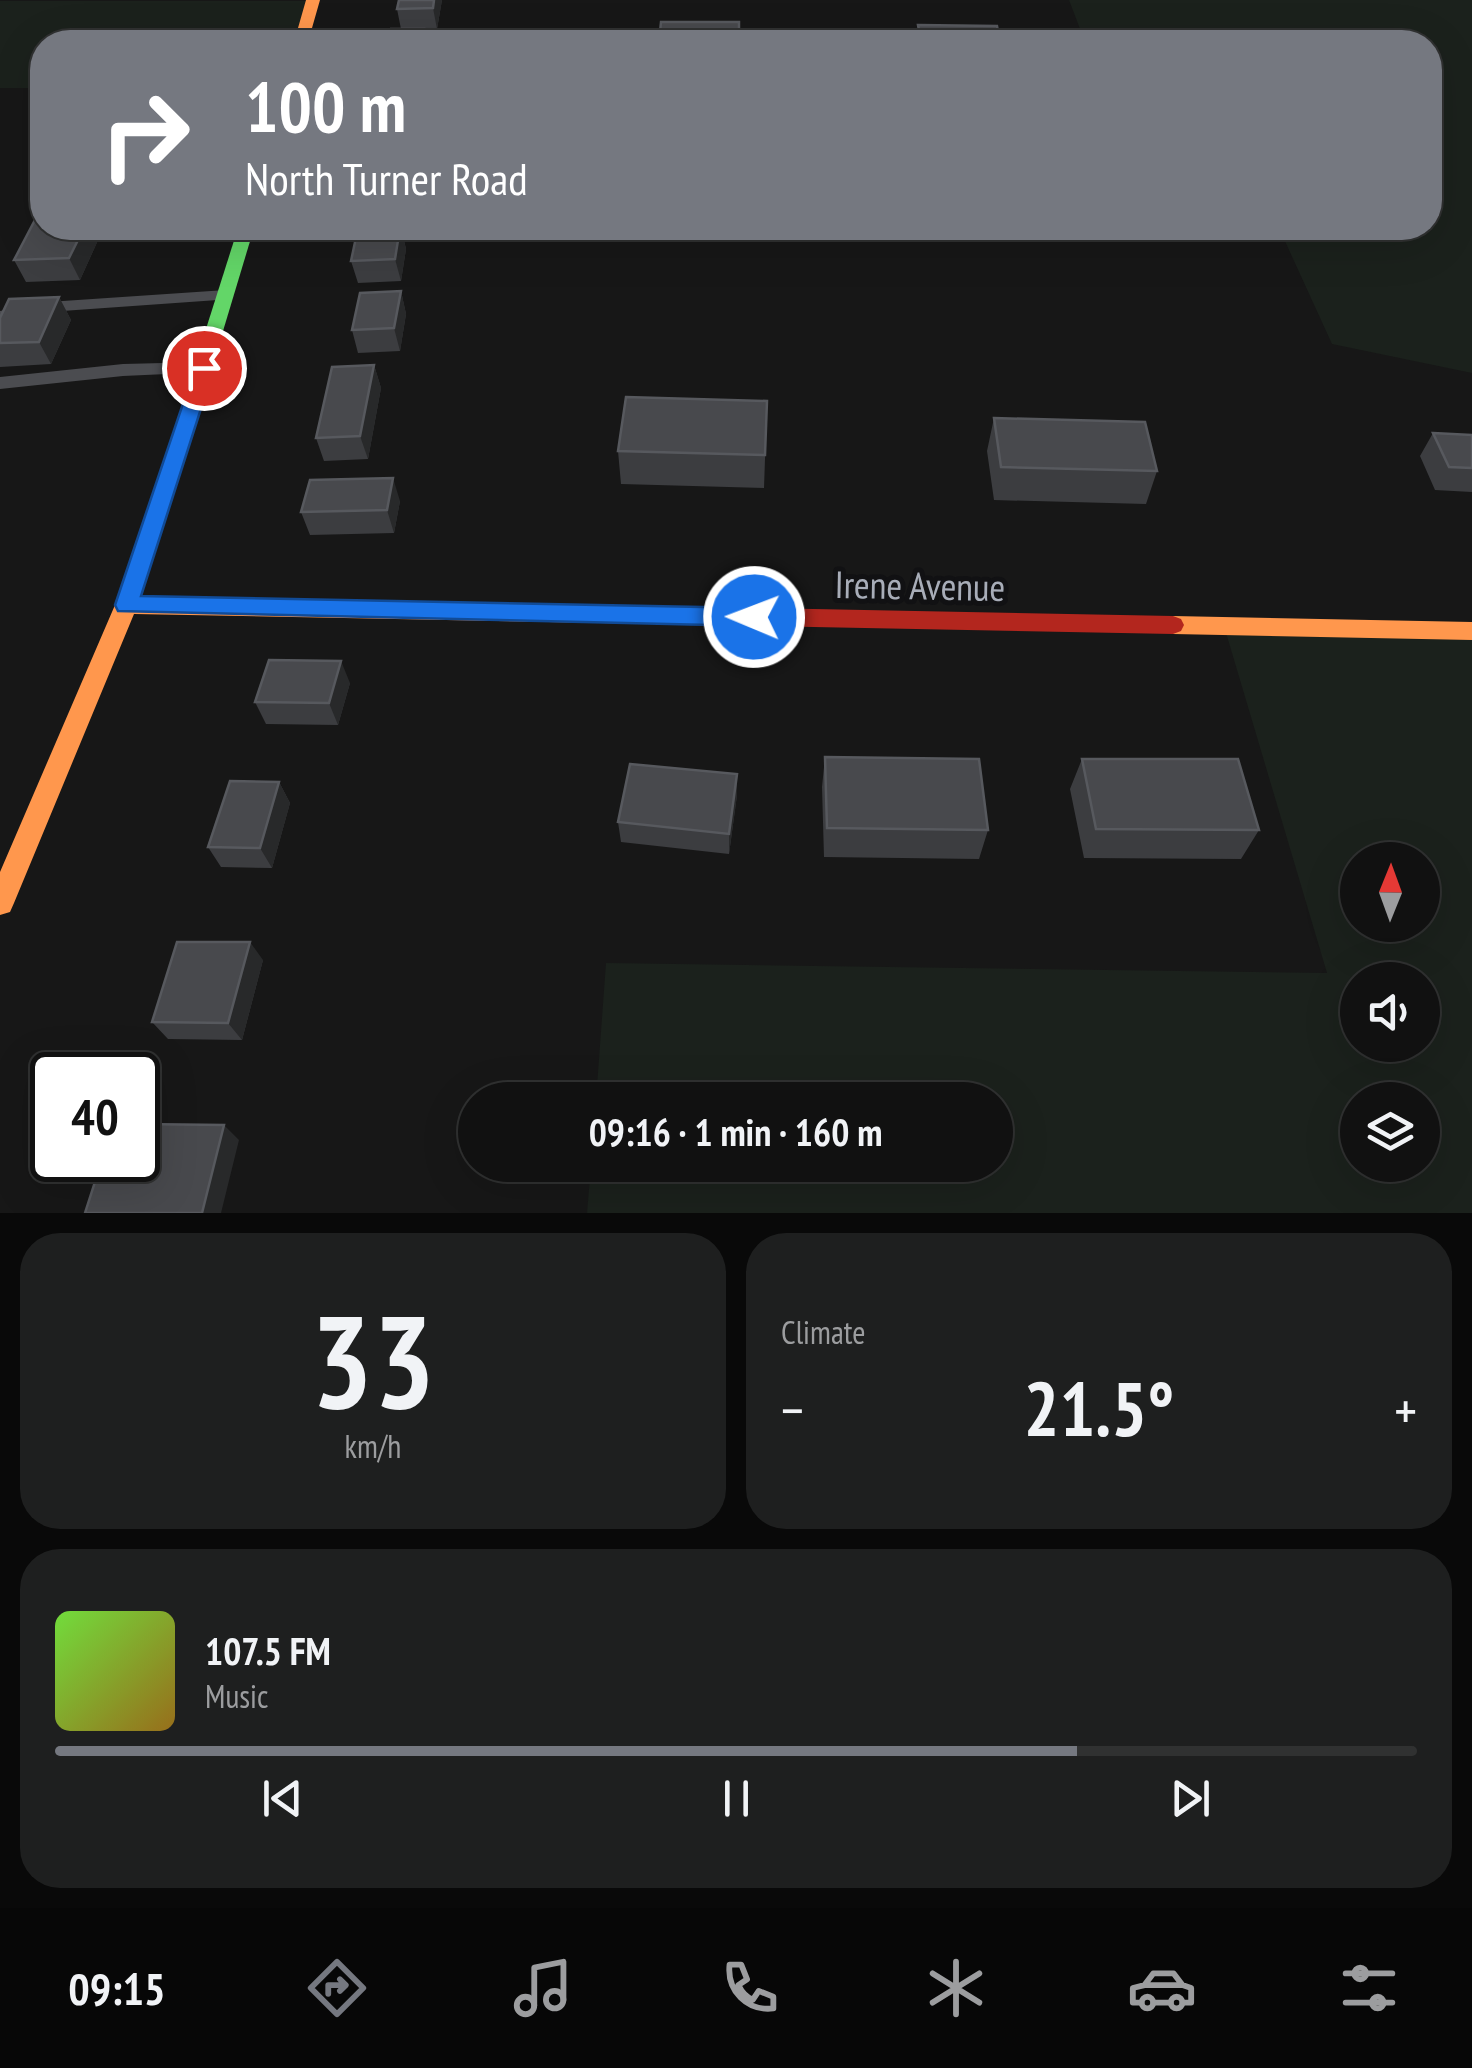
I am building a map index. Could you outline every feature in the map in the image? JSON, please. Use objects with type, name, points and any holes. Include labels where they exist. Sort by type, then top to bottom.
[{"type":"street","points":[[304,30],[313,0]]},
{"type":"street","points":[[0,903],[126,605],[242,240]]},
{"type":"street","name":"Irene Avenue","points":[[126,605],[1472,631]]},
{"type":"lane","points":[[0,317],[48,308],[226,295]]},
{"type":"lane","points":[[0,382],[123,370],[204,368]]},
{"type":"shaded area","points":[[1069,0],[1472,0],[1472,373],[1332,344],[1284,240],[1442,240],[1442,30],[1080,30]]},
{"type":"shaded area","points":[[0,1],[313,1],[305,30],[30,30],[30,88],[0,88]]},
{"type":"shaded area","points":[[1224,626],[1472,631],[1472,1213],[587,1213],[590,1182],[1013,1182],[1013,1082],[597,1082],[606,963],[1327,973]]},
{"type":"building","points":[[399,0],[434,0],[433,8],[397,9]]},
{"type":"building","points":[[661,22],[739,22],[739,30],[660,30]]},
{"type":"building","points":[[918,25],[997,26],[998,30],[919,30]]},
{"type":"building","points":[[30,229],[30,240],[78,240],[69,258],[14,260]]},
{"type":"building","points":[[355,240],[398,240],[395,259],[351,261]]},
{"type":"building","points":[[401,291],[394,328],[352,330],[360,293]]},
{"type":"building","points":[[59,297],[39,342],[0,343],[0,318],[9,299]]},
{"type":"building","points":[[374,365],[360,436],[316,438],[332,367]]},
{"type":"building","points":[[626,397],[767,401],[765,455],[618,451]]},
{"type":"building","points":[[994,418],[1145,422],[1157,471],[1001,467]]},
{"type":"building","points":[[1433,433],[1472,435],[1472,468],[1449,467]]},
{"type":"building","points":[[393,478],[387,510],[301,512],[310,480]]},
{"type":"building","points":[[269,660],[341,661],[329,703],[255,702]]},
{"type":"building","points":[[825,757],[979,759],[988,830],[827,828]]},
{"type":"building","points":[[1082,759],[1238,759],[1259,830],[1096,829]]},
{"type":"building","points":[[630,764],[737,774],[729,834],[618,822]]},
{"type":"building","points":[[230,781],[279,782],[260,848],[208,847]]},
{"type":"building","points":[[177,942],[250,942],[228,1023],[152,1022]]},
{"type":"building","points":[[160,1124],[224,1125],[202,1213],[85,1213],[95,1182],[160,1182]]},
{"type":"traffic: fast","points":[[170,474],[242,240]]},
{"type":"traffic: slow","points":[[304,30],[313,0]]},
{"type":"traffic: slow","points":[[0,903],[126,605],[170,474]]},
{"type":"traffic: slow","points":[[126,605],[708,616]]},
{"type":"traffic: slow","points":[[1173,625],[1472,631]]},
{"type":"traffic: jam","points":[[708,616],[1173,625]]},
{"type":"route","points":[[204,368],[126,605],[754,617]]}]
